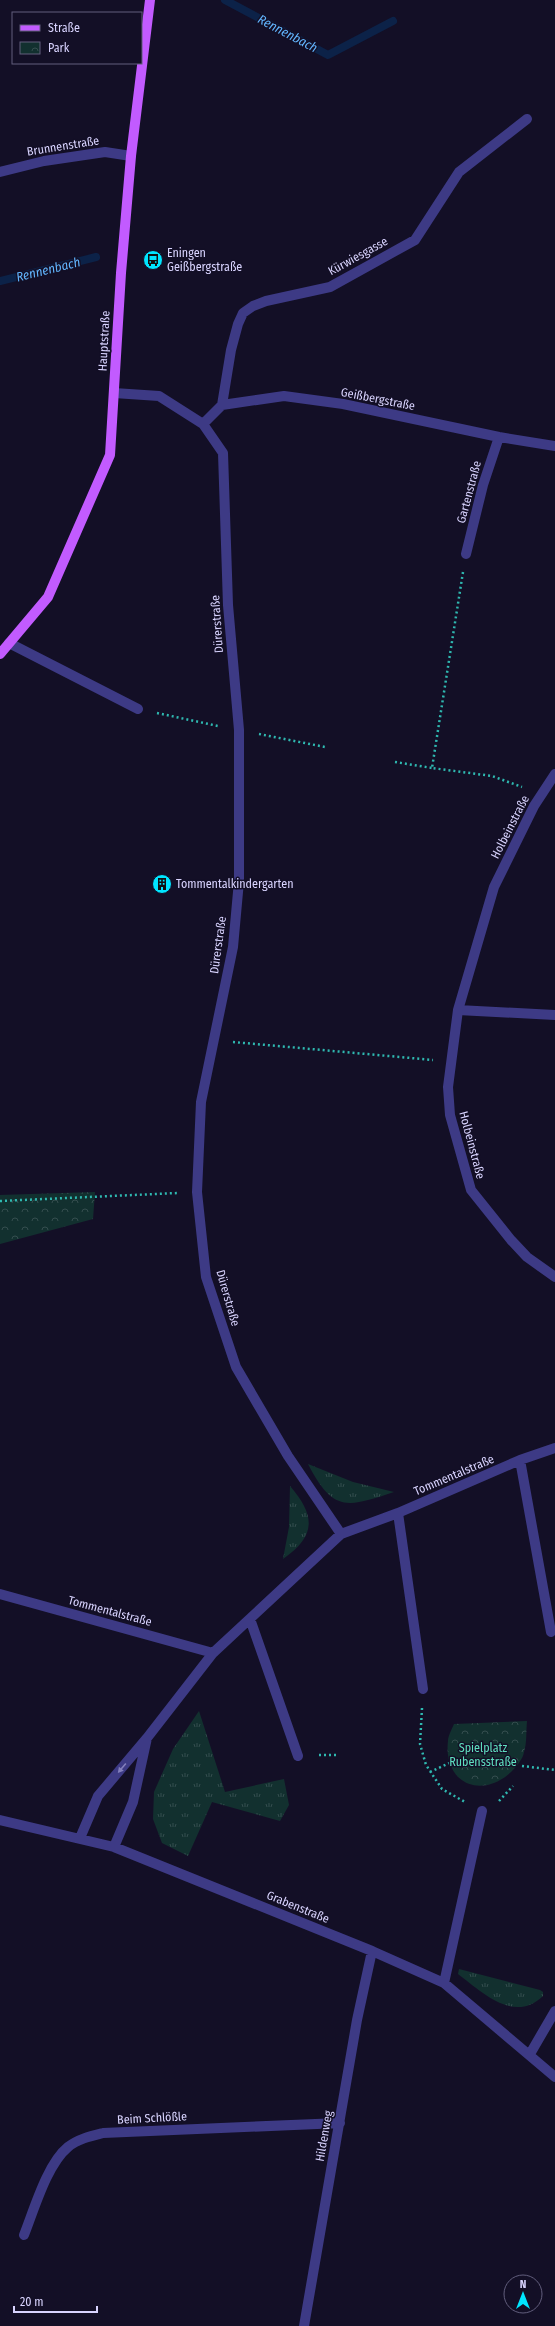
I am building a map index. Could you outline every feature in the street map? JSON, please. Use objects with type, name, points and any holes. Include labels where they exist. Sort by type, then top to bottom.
[{"type":"main road","name":"Hauptstraße","points":[[0,654],[48,597],[110,455],[121,273],[131,156],[150,0]]},
{"type":"street","name":"Kürwiesgasse","points":[[222,405],[231,350],[238,324],[243,313],[253,306],[266,301],[330,287],[415,240],[459,172],[527,118]]},
{"type":"street","name":"Brunnenstraße","points":[[0,172],[44,161],[104,152],[131,156]]},
{"type":"street","name":"Dürerstraße","points":[[114,393],[159,396],[203,424],[223,453],[228,605],[239,730],[239,881],[233,947],[201,1102],[197,1192],[206,1277],[236,1367],[288,1456],[341,1534]]},
{"type":"street","name":"Geißbergstraße","points":[[222,405],[284,396],[343,404],[499,437],[555,446]]},
{"type":"street","points":[[203,424],[222,405]]},
{"type":"street","name":"Gartenstraße","points":[[466,554],[482,485],[499,437]]},
{"type":"street","points":[[9,643],[138,709]]},
{"type":"street","name":"Holbeinstraße","points":[[555,774],[541,794],[494,887],[458,1010],[450,1062],[448,1087],[450,1115],[471,1190],[511,1240],[527,1257],[555,1277]]},
{"type":"street","points":[[458,1010],[555,1015]]},
{"type":"street","name":"Tommentalstraße","points":[[80,1838],[98,1796],[147,1738],[213,1653],[341,1534],[398,1513],[520,1460],[555,1448]]},
{"type":"street","points":[[520,1460],[551,1632]]},
{"type":"street","points":[[398,1513],[423,1690]]},
{"type":"street","name":"Tommentalstraße","points":[[0,1594],[213,1653]]},
{"type":"street","points":[[250,1619],[298,1756]]},
{"type":"street","name":"Tommentalstraße","points":[[114,1847],[134,1802],[147,1738]]},
{"type":"street","points":[[444,1983],[482,1811]]},
{"type":"street","name":"Grabenstraße","points":[[0,1820],[114,1847],[372,1951],[444,1983],[530,2054],[555,2077]]},
{"type":"street","name":"Hildenweg","points":[[304,2326],[357,2020],[372,1951]]},
{"type":"street","points":[[530,2054],[555,2011]]},
{"type":"street","name":"Beim Schlößle","points":[[24,2235],[58,2160],[68,2147],[83,2138],[103,2133],[340,2123]]},
{"type":"path","points":[[432,768],[466,554]]},
{"type":"path","points":[[138,709],[325,747]]},
{"type":"path","points":[[395,762],[492,776],[541,794]]},
{"type":"path","points":[[214,1040],[450,1062]]},
{"type":"path","points":[[0,1201],[197,1192]]},
{"type":"path","points":[[423,1690],[420,1744],[426,1765],[442,1790],[482,1811],[502,1799],[513,1786]]},
{"type":"path","points":[[319,1755],[339,1755]]},
{"type":"path","points":[[430,1772],[456,1760]]},
{"type":"path","points":[[522,1766],[555,1770]]},
{"type":"green space","points":[[95,1192],[93,1219],[0,1244],[0,1195]]},
{"type":"green space","points":[[308,1464],[353,1482],[394,1492],[364,1501],[352,1503],[342,1502],[325,1491]]},
{"type":"green space","points":[[290,1486],[305,1507],[309,1525],[307,1534],[302,1542],[283,1559],[289,1527]]},
{"type":"green space","points":[[199,1711],[225,1792],[284,1779],[289,1805],[280,1821],[212,1802],[188,1856],[162,1843],[153,1819],[154,1792],[173,1749]]},
{"type":"green space","name":"Spielplatz Rubensstraße","points":[[527,1721],[526,1745],[523,1755],[519,1763],[511,1772],[488,1785],[477,1786],[466,1783],[458,1777],[452,1768],[448,1756],[448,1739],[454,1724]]},
{"type":"green space","points":[[459,1969],[540,1990],[543,1992],[543,1996],[532,2004],[521,2007],[510,2006],[499,2002],[477,1989],[458,1974]]},
{"type":"waterway","name":"Rennenbach","points":[[225,0],[328,55],[393,21]]},
{"type":"waterway","name":"Rennenbach","points":[[0,281],[96,257]]},
{"type":"place","name":"Eningen Geißbergstraße","points":[[153,260]]},
{"type":"place","name":"Tommentalkindergarten","points":[[162,884]]}]
